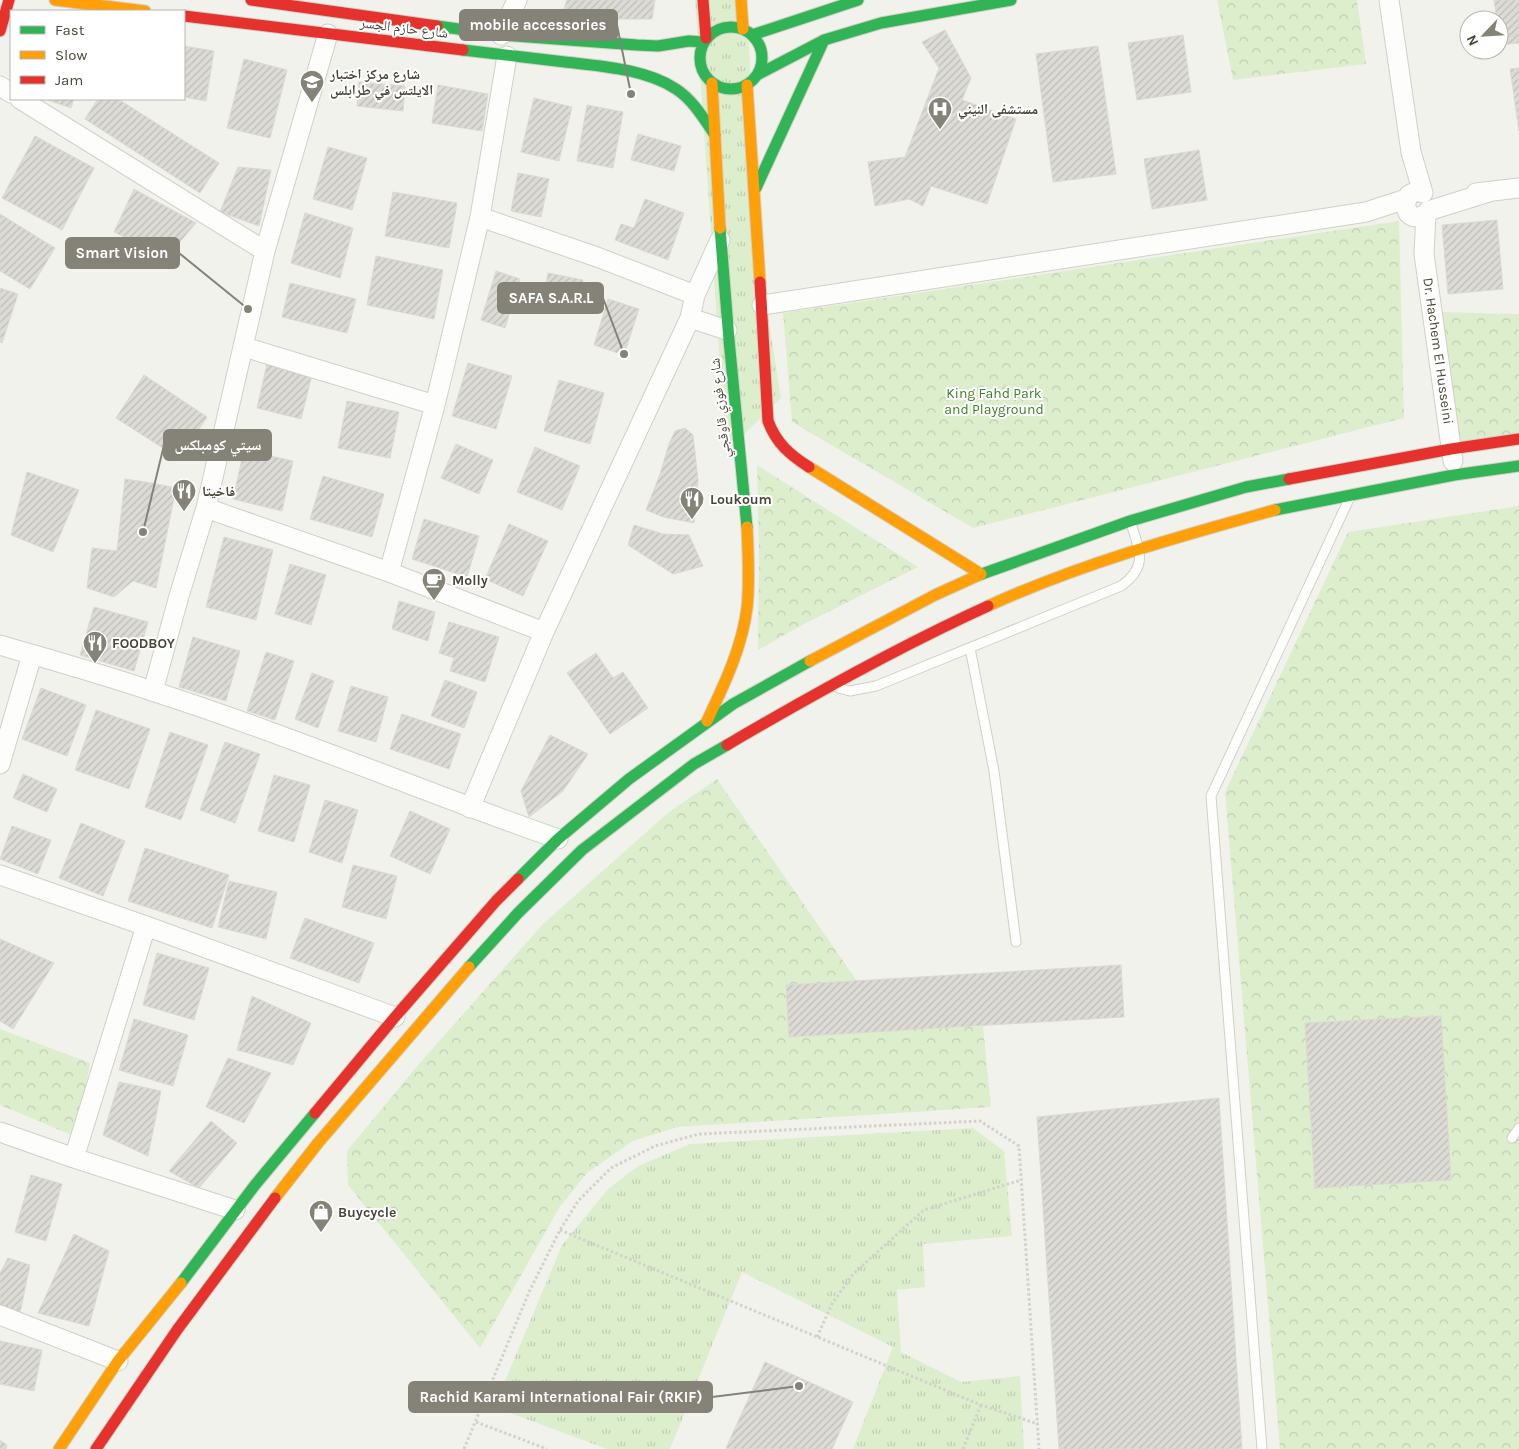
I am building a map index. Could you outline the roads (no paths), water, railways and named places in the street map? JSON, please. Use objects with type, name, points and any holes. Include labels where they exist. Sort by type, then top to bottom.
[{"type":"street","points":[[0,31],[9,0]]},
{"type":"street","points":[[55,0],[137,10]]},
{"type":"street","name":"شارع حازم الجسر","points":[[251,0],[501,35],[658,46],[705,40]]},
{"type":"street","points":[[501,35],[517,0]]},
{"type":"street","points":[[703,0],[705,40],[699,60],[706,76],[712,83],[723,88],[735,89],[747,85],[757,75],[824,40],[882,23],[1011,0]]},
{"type":"street","points":[[741,0],[748,32],[761,50],[761,67],[757,75]]},
{"type":"street","points":[[705,40],[714,31],[723,27],[733,26],[748,32],[858,0]]},
{"type":"street","name":"Dr. Hachem El Husseini","points":[[1389,0],[1454,475]]},
{"type":"street","name":"شارع حازم الجسر","points":[[185,16],[507,56],[604,66],[652,77],[676,89],[696,108],[715,135]]},
{"type":"street","points":[[154,691],[179,596],[206,508],[265,251],[328,34]]},
{"type":"street","points":[[755,191],[824,40]]},
{"type":"street","points":[[388,572],[435,405],[480,217],[507,56]]},
{"type":"street","name":"شارع فوزي قاوقجي","points":[[706,722],[735,658],[742,635],[747,608],[748,573],[748,538],[720,240],[712,83]]},
{"type":"street","points":[[747,85],[762,304],[765,429],[793,457],[929,543],[982,574]]},
{"type":"street","points":[[22,100],[265,251]]},
{"type":"street","points":[[762,304],[1519,188]]},
{"type":"street","points":[[480,217],[598,258],[695,295]]},
{"type":"street","points":[[470,808],[544,632],[690,318],[695,295],[720,240]]},
{"type":"street","points":[[690,318],[727,330]]},
{"type":"street","points":[[244,347],[435,405]]},
{"type":"street","points":[[737,430],[742,435],[749,436]]},
{"type":"street","points":[[59,1449],[118,1361],[195,1265],[236,1210],[394,1017],[496,901],[558,839],[629,779],[706,722],[764,686],[830,649],[935,595],[982,574],[1130,521],[1246,487],[1451,448],[1519,439]]},
{"type":"street","points":[[96,1449],[194,1307],[318,1143],[518,913],[589,845],[672,779],[741,735],[934,631],[980,609],[1096,562],[1275,510],[1454,475],[1519,466]]},
{"type":"street","points":[[206,508],[388,572],[544,632]]},
{"type":"street","points":[[0,645],[154,691],[558,839]]},
{"type":"street","points":[[0,764],[32,655]]},
{"type":"street","points":[[0,875],[146,926],[394,1017]]},
{"type":"street","points":[[74,1158],[146,926]]},
{"type":"street","points":[[0,1132],[236,1210]]},
{"type":"street","points":[[0,1315],[118,1361]]},
{"type":"lane","points":[[1262,1449],[1211,796],[1352,494]]},
{"type":"lane","points":[[831,685],[850,691],[876,686],[1121,586],[1137,571],[1141,560],[1130,521]]},
{"type":"lane","points":[[970,648],[994,771],[1016,942]]},
{"type":"lane","points":[[1512,1138],[1519,1128]]},
{"type":"place","name":"mobile accessories","points":[[631,94]]},
{"type":"place","name":"شارع مركز اختبار الايلتس في طرابلس","points":[[312,103]]},
{"type":"place","name":"مستشفى النيني","points":[[940,130]]},
{"type":"place","name":"Smart Vision","points":[[248,309]]},
{"type":"place","name":"SAFA S.A.R.L","points":[[624,354]]},
{"type":"place","name":"فاخيتا","points":[[184,512]]},
{"type":"place","name":"Loukoum","points":[[692,520]]},
{"type":"place","name":"سيتي كومبلكس","points":[[143,532]]},
{"type":"place","name":"Molly","points":[[434,601]]},
{"type":"place","name":"FOODBOY","points":[[95,664]]},
{"type":"place","name":"Buycycle","points":[[321,1233]]},
{"type":"place","name":"Rachid Karami International Fair (RKIF)","points":[[799,1386]]},
{"type":"park label","name":"King Fahd Park and Playground","points":[[994,402]]}]
